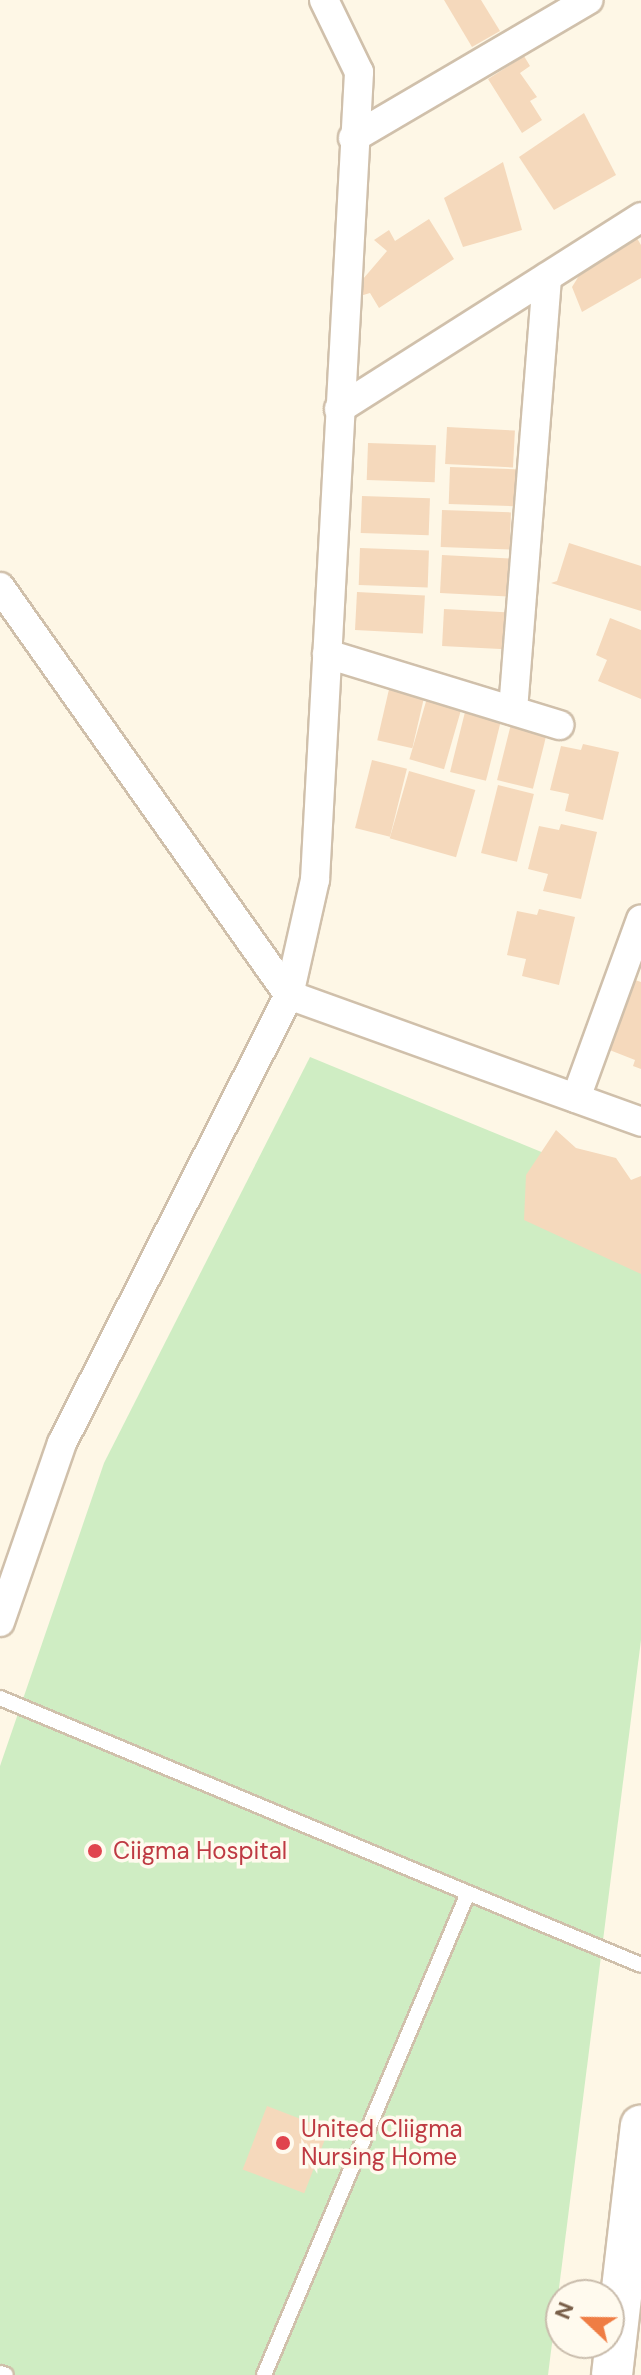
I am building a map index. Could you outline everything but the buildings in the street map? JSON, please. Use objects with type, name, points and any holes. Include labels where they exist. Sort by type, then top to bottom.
[{"type":"main road","points":[[612,2375],[641,2126]]},
{"type":"street","points":[[0,1622],[62,1443],[289,995],[315,880],[353,138],[359,72],[324,0]]},
{"type":"street","points":[[353,138],[588,0]]},
{"type":"street","points":[[339,409],[641,217]]},
{"type":"street","points":[[513,710],[547,277]]},
{"type":"street","points":[[0,587],[289,995],[641,1122]]},
{"type":"street","points":[[327,654],[559,725]]},
{"type":"street","points":[[576,1098],[641,919]]},
{"type":"lane","points":[[0,1698],[641,1965]]},
{"type":"lane","points":[[264,2375],[468,1893]]},
{"type":"lane","points":[[0,2373],[6,2375]]},
{"type":"green space","points":[[310,1057],[641,1193],[641,1640],[560,2279],[545,2279],[545,2359],[550,2359],[548,2375],[0,2375],[0,1766],[104,1463]]},
{"type":"place","name":"Ciigma Hospital","points":[[95,1851]]},
{"type":"place","name":"United CIiigma Nursing Home","points":[[283,2143]]}]
